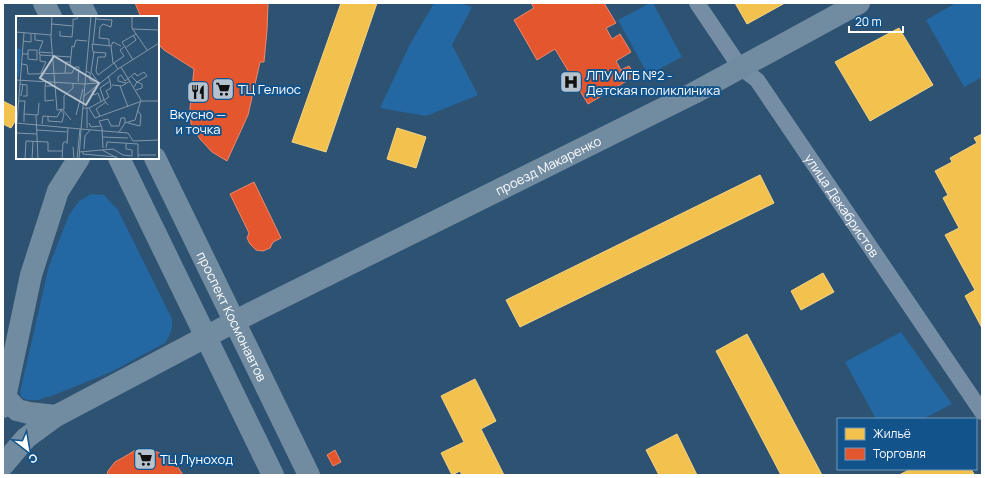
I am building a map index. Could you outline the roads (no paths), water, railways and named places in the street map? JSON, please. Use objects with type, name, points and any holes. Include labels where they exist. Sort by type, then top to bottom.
[{"type":"main road","points":[[44,3],[50,16]]},
{"type":"main road","points":[[80,3],[86,16]]},
{"type":"main road","name":"проезд Макаренко","points":[[3,465],[26,438],[56,416],[234,321],[694,92],[859,3]]},
{"type":"main road","points":[[56,416],[17,410],[4,402],[31,275],[58,191],[78,159]]},
{"type":"main road","points":[[119,159],[273,475]]},
{"type":"main road","name":"проспект Космонавтов","points":[[155,159],[309,475]]},
{"type":"street","name":"улица Декабристов","points":[[698,3],[740,66],[757,80],[982,412]]},
{"type":"place","name":"ЛПУ МГБ №2 - Детская поликлиника","points":[[571,82]]},
{"type":"place","name":"ТЦ Гелиос","points":[[223,89]]},
{"type":"place","name":"Вкусно — и точка","points":[[198,92]]},
{"type":"place","name":"ТЦ Луноход","points":[[145,459]]}]
